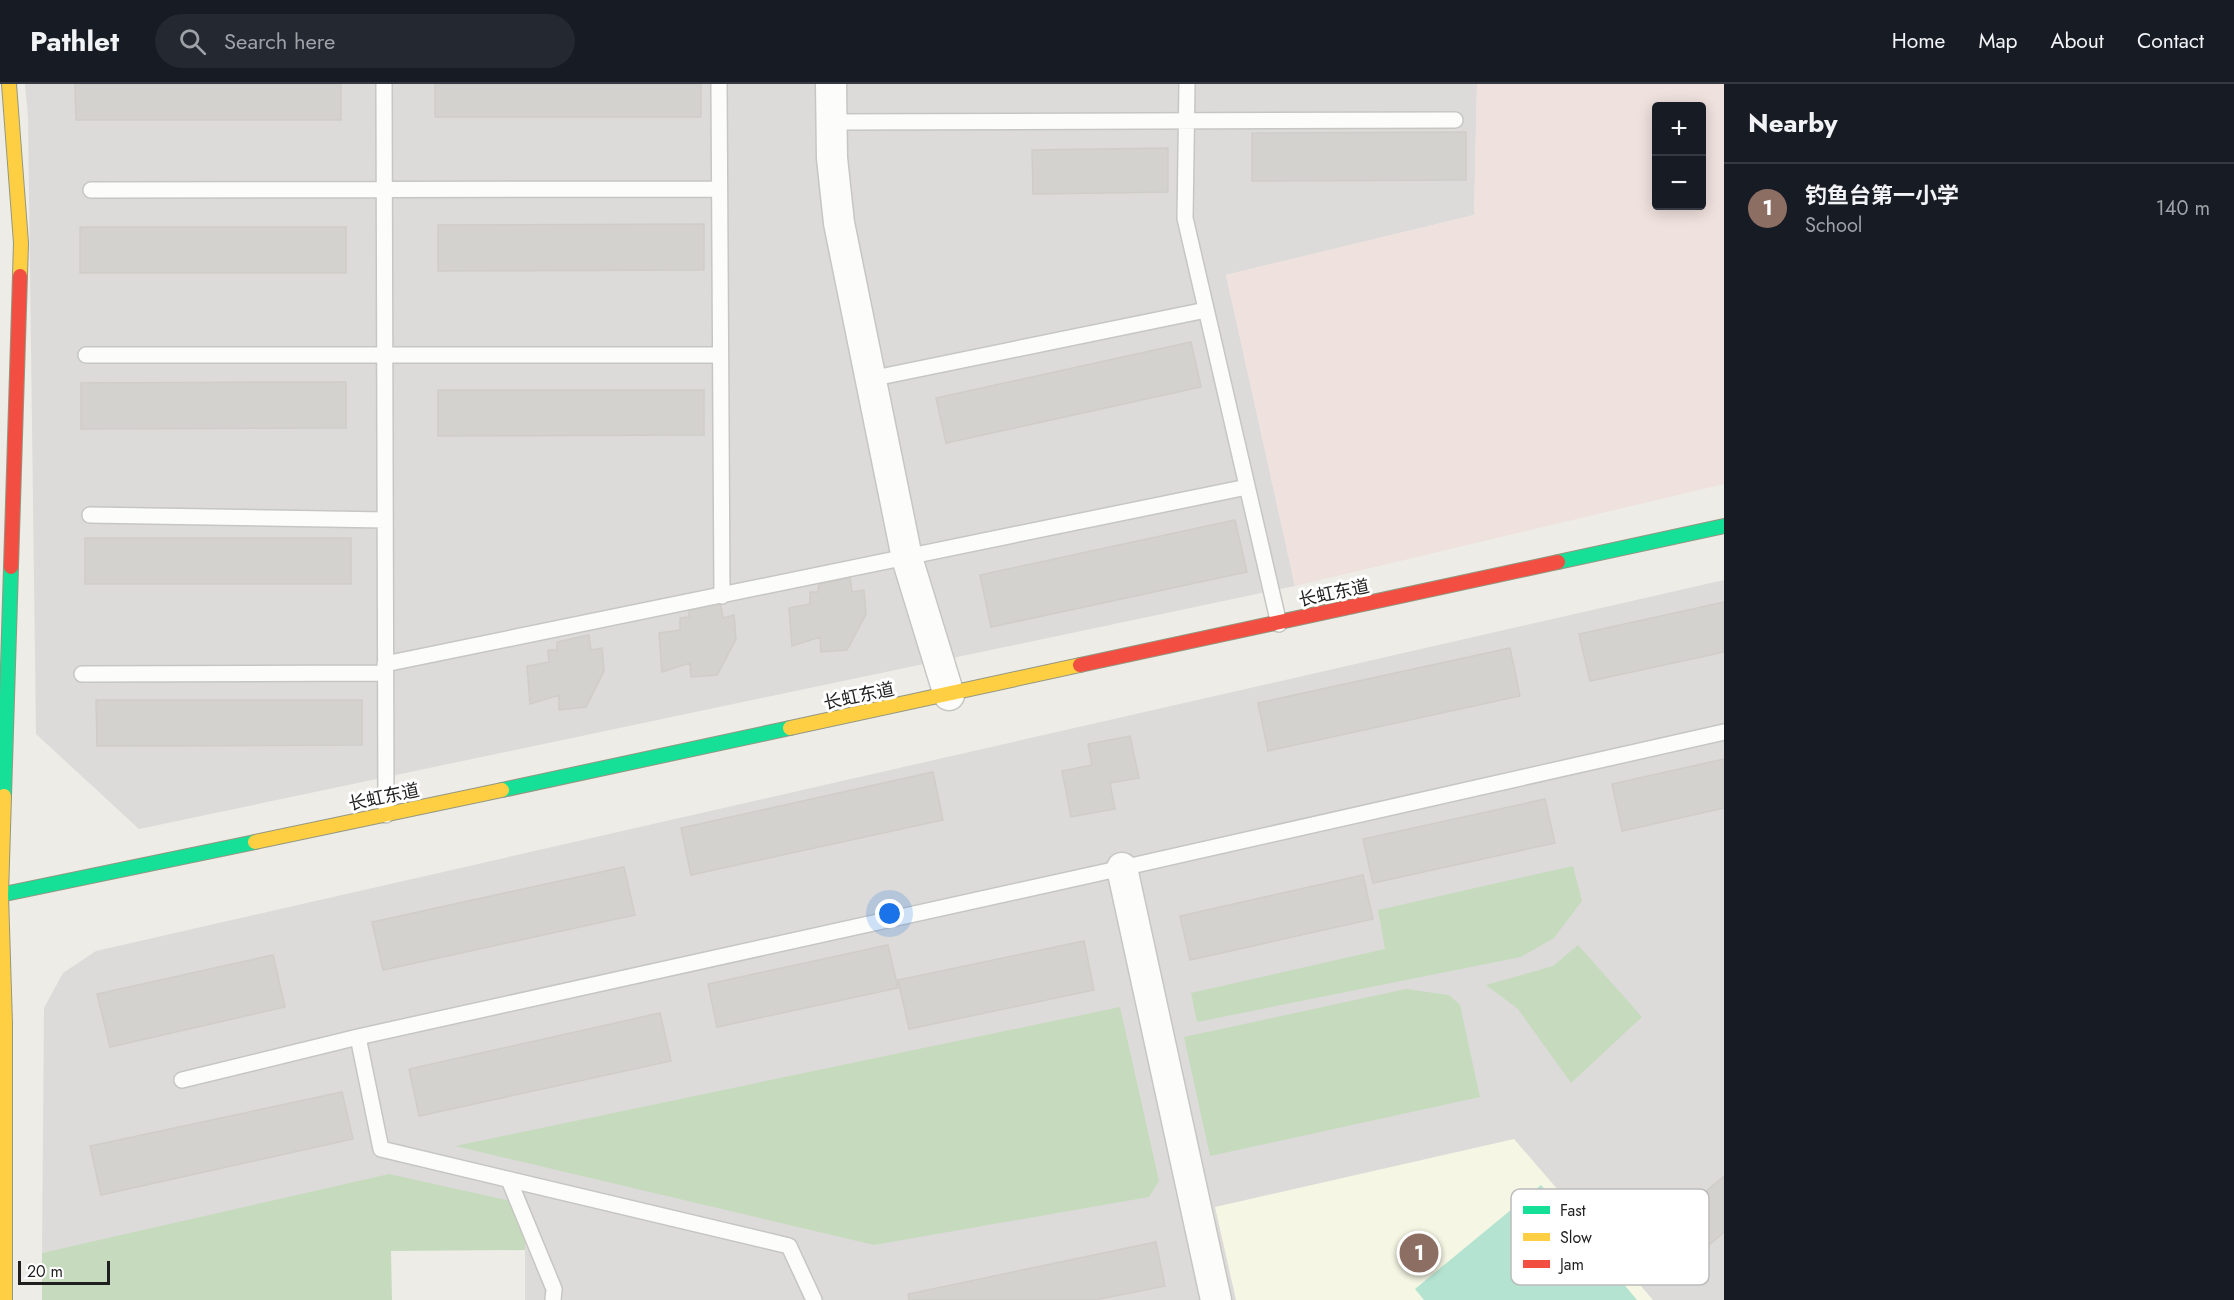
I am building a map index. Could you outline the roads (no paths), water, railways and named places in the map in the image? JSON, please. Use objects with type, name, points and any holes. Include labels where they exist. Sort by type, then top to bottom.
[{"type":"street","points":[[5,1300],[5,1024],[0,895],[21,243],[9,84]]},
{"type":"street","points":[[831,84],[832,158],[839,223],[907,558],[949,695]]},
{"type":"street","name":"长虹东道","points":[[0,895],[949,695],[1724,526]]},
{"type":"street","points":[[1122,868],[1216,1300]]},
{"type":"lane","points":[[384,84],[386,815]]},
{"type":"lane","points":[[718,84],[722,596]]},
{"type":"lane","points":[[1187,84],[1185,218],[1279,624]]},
{"type":"lane","points":[[831,122],[1455,120]]},
{"type":"lane","points":[[91,190],[719,189]]},
{"type":"lane","points":[[870,379],[1206,310]]},
{"type":"lane","points":[[86,355],[719,355]]},
{"type":"lane","points":[[82,674],[385,669],[722,596],[1247,488]]},
{"type":"lane","points":[[90,515],[385,520]]},
{"type":"lane","points":[[182,1080],[358,1037],[1724,732]]},
{"type":"lane","points":[[358,1037],[381,1149],[789,1246],[814,1300]]},
{"type":"lane","points":[[509,1180],[554,1289],[553,1300]]},
{"type":"place","name":"钓鱼台第一小学","points":[[1419,1253]]}]
